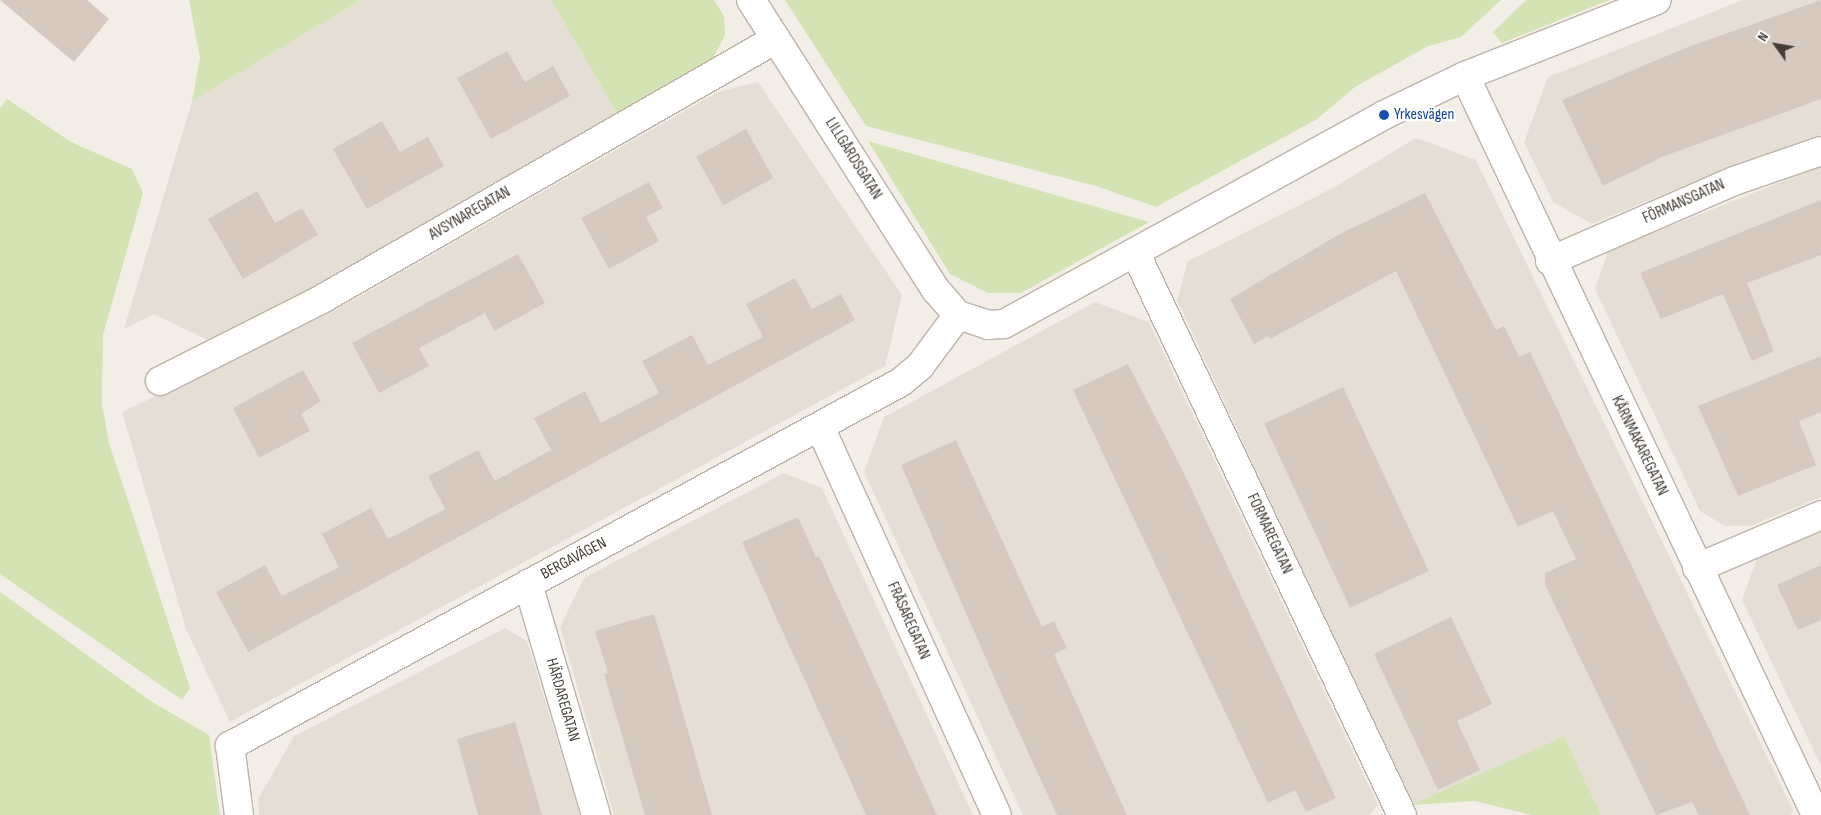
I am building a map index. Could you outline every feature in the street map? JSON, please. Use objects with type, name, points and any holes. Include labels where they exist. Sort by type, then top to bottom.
[{"type":"street","name":"LILLGÅRDSGATAN","points":[[751,0],[936,290],[958,316]]},
{"type":"street","points":[[958,316],[970,322],[1004,324],[1384,115],[1465,76],[1657,0]]},
{"type":"street","name":"AVSYNAREGATAN","points":[[160,380],[322,299],[776,39]]},
{"type":"street","name":"KÄRNMAKAREGATAN","points":[[1465,76],[1550,260],[1816,815]]},
{"type":"street","name":"FÖRMANSGATAN","points":[[1550,260],[1734,181],[1821,151]]},
{"type":"street","name":"FORMAREGATAN","points":[[1135,252],[1402,815]]},
{"type":"street","name":"BERGAVÄGEN","points":[[239,815],[230,746],[901,382],[920,366],[958,316]]},
{"type":"street","name":"FRÄSAREGATAN","points":[[820,426],[997,815]]},
{"type":"street","points":[[1697,568],[1821,515]]},
{"type":"street","name":"HÄRDAREGATAN","points":[[528,584],[596,815]]},
{"type":"shaded area","points":[[361,0],[551,0],[618,115],[315,291],[212,342],[154,314],[124,329],[192,101]]},
{"type":"shaded area","points":[[1743,0],[1821,0],[1821,135],[1736,164],[1592,224],[1553,202],[1524,142],[1548,77]]},
{"type":"shaded area","points":[[758,82],[902,295],[885,366],[230,722],[186,629],[122,412],[330,313],[718,92]]},
{"type":"shaded area","points":[[1416,138],[1476,160],[1793,810],[1791,815],[1601,815],[1564,736],[1411,805],[1177,300],[1188,261],[1333,188]]},
{"type":"shaded area","points":[[1821,166],[1821,497],[1750,526],[1725,526],[1700,511],[1595,289],[1608,251]]},
{"type":"shaded area","points":[[1095,302],[1149,322],[1378,805],[1369,815],[1023,815],[864,472],[884,417]]},
{"type":"shaded area","points":[[784,473],[822,488],[973,815],[614,815],[560,627],[584,578]]},
{"type":"shaded area","points":[[1821,531],[1821,766],[1742,600],[1757,558]]},
{"type":"shaded area","points":[[505,628],[527,641],[580,815],[259,815],[258,799],[294,736]]},
{"type":"green space","points":[[189,0],[361,0],[192,101],[200,58]]},
{"type":"green space","points":[[551,0],[714,0],[724,16],[725,35],[711,62],[618,115]]},
{"type":"green space","points":[[785,0],[1501,0],[1461,37],[1428,46],[1355,87],[1317,119],[1156,207],[1096,186],[866,126]]},
{"type":"green space","points":[[1526,0],[1609,0],[1502,43],[1493,32]]},
{"type":"green space","points":[[7,99],[71,142],[132,169],[143,193],[103,335],[102,404],[109,443],[190,688],[182,700],[0,574],[0,108]]},
{"type":"green space","points":[[868,141],[1149,222],[1021,293],[988,293],[950,274]]},
{"type":"green space","points":[[0,592],[152,702],[209,735],[220,815],[0,815]]},
{"type":"green space","points":[[1564,736],[1601,815],[1531,815],[1475,801],[1411,805]]},
{"type":"building","points":[[0,0],[87,0],[109,19],[74,62]]},
{"type":"building","points":[[1821,0],[1821,99],[1662,157],[1603,186],[1562,100],[1688,47]]},
{"type":"building","points":[[507,51],[525,82],[553,66],[570,96],[491,139],[457,78]]},
{"type":"building","points":[[382,121],[400,152],[428,137],[444,166],[367,209],[333,149]]},
{"type":"building","points":[[746,129],[773,178],[723,206],[696,157]]},
{"type":"building","points":[[649,182],[663,208],[646,217],[659,241],[609,269],[581,218]]},
{"type":"building","points":[[257,191],[275,223],[302,208],[318,235],[243,279],[208,219]]},
{"type":"building","points":[[1425,193],[1496,330],[1504,326],[1519,357],[1530,352],[1750,815],[1699,815],[1692,802],[1656,815],[1545,585],[1545,573],[1576,559],[1553,511],[1518,527],[1396,271],[1270,339],[1268,336],[1254,344],[1230,299],[1338,235]]},
{"type":"building","points":[[1821,200],[1821,255],[1747,283],[1774,351],[1752,361],[1723,294],[1661,319],[1640,273]]},
{"type":"building","points":[[518,254],[545,303],[494,331],[485,313],[419,348],[429,366],[379,393],[352,343]]},
{"type":"building","points":[[795,278],[812,309],[841,294],[855,320],[248,652],[216,592],[265,565],[282,596],[339,567],[322,534],[371,508],[388,539],[445,509],[428,476],[478,450],[495,481],[551,450],[534,418],[585,391],[601,423],[659,393],[642,361],[692,335],[708,365],[763,337],[746,304]]},
{"type":"building","points":[[1821,356],[1821,412],[1799,421],[1816,465],[1738,496],[1698,406]]},
{"type":"building","points":[[1128,364],[1182,469],[1336,798],[1306,812],[1295,790],[1268,803],[1073,390]]},
{"type":"building","points":[[303,370],[321,401],[301,414],[310,431],[259,458],[233,408]]},
{"type":"building","points":[[1343,387],[1429,571],[1350,608],[1264,424]]},
{"type":"building","points":[[956,440],[1042,627],[1054,621],[1067,648],[1054,654],[1127,815],[1057,815],[1005,702],[901,465]]},
{"type":"building","points":[[798,517],[816,557],[819,556],[937,815],[866,815],[742,542]]},
{"type":"building","points":[[1821,565],[1821,620],[1798,630],[1777,585]]},
{"type":"building","points":[[654,614],[712,815],[645,815],[604,674],[608,673],[595,631]]},
{"type":"building","points":[[1451,617],[1492,704],[1457,721],[1480,770],[1438,790],[1374,654]]},
{"type":"building","points":[[515,722],[542,815],[478,815],[457,739]]},
{"type":"place","name":"Yrkesvägen","points":[[1384,115]]}]
